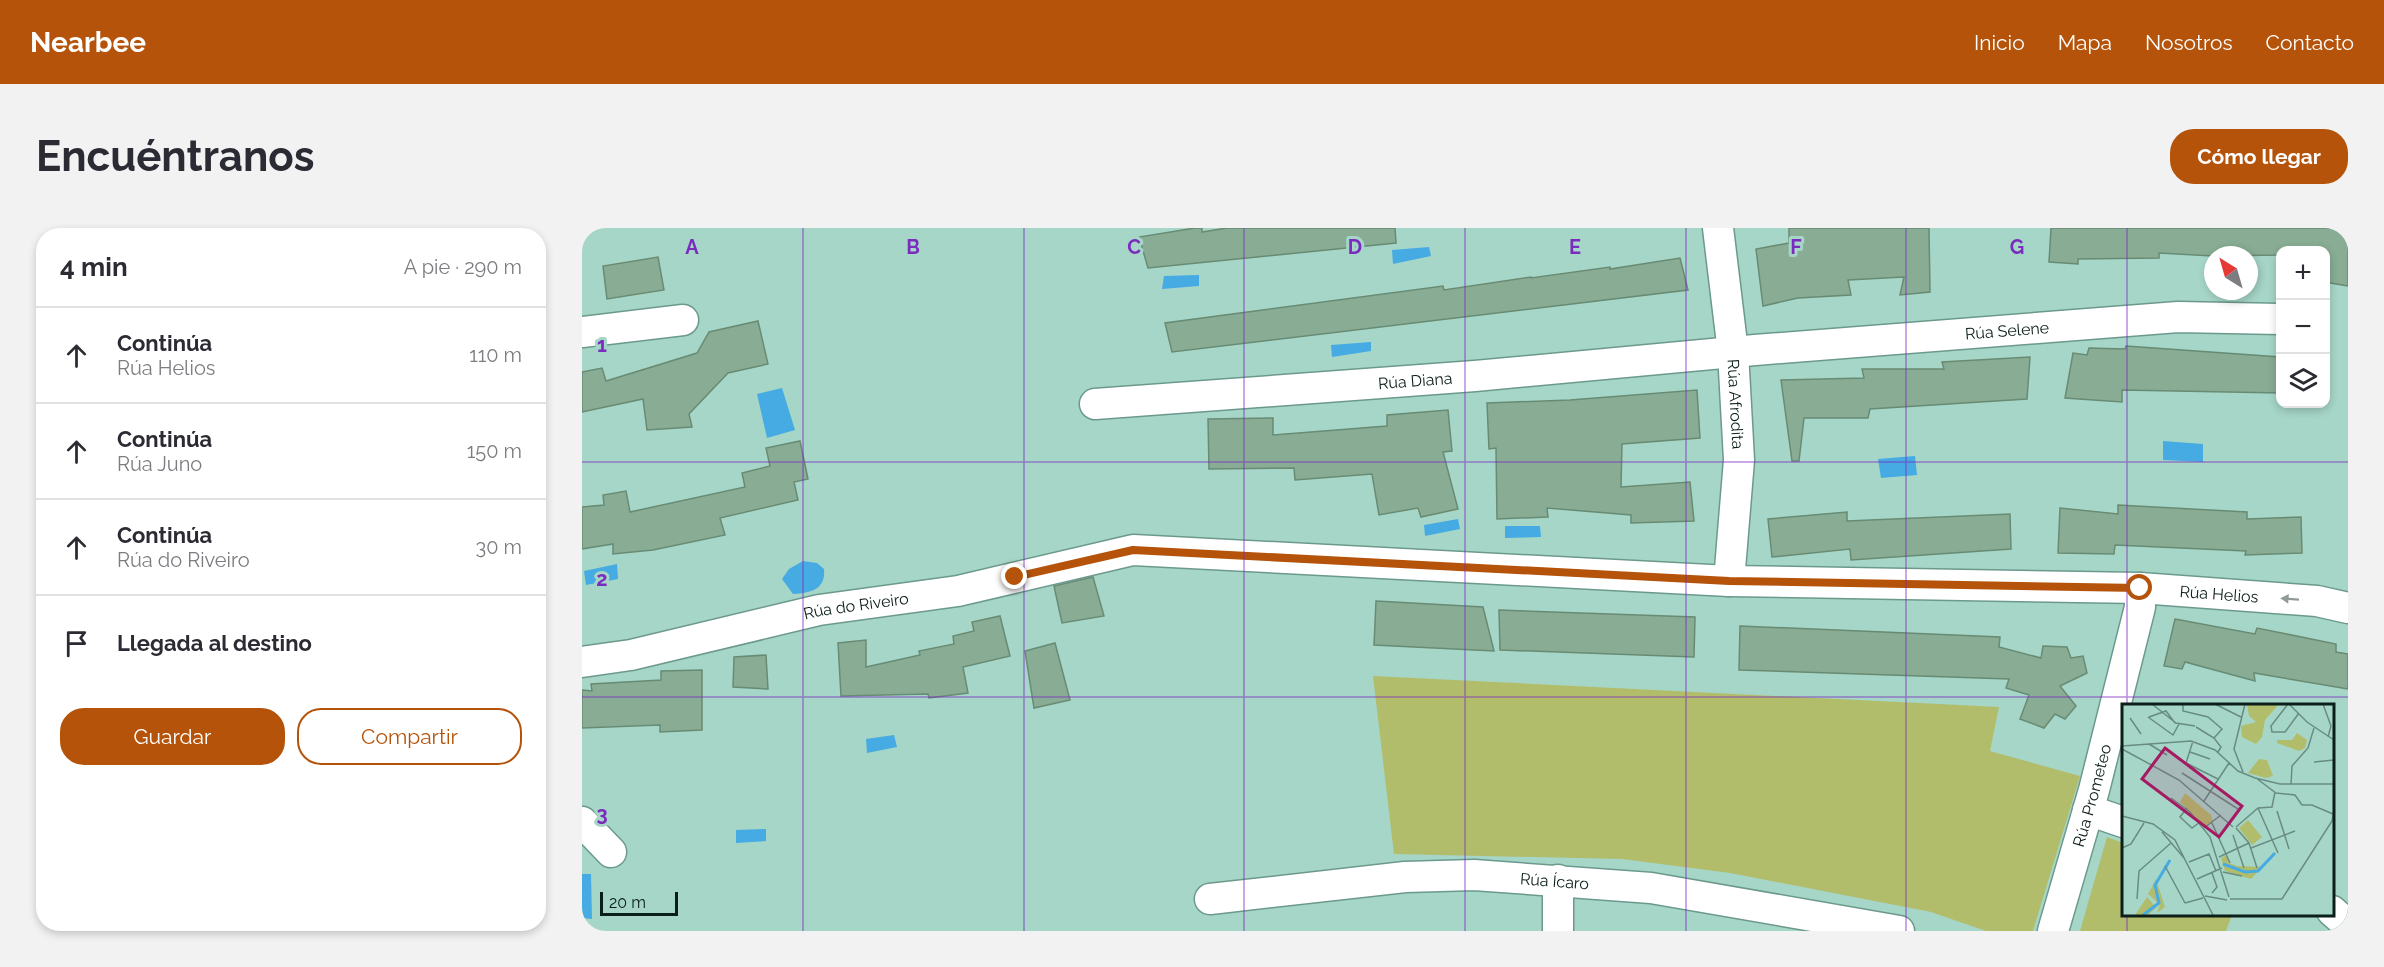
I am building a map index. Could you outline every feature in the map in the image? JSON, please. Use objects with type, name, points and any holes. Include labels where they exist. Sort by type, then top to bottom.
[{"type":"street","name":"Rúa Afrodita","points":[[1718,228],[1733,352],[1739,460],[1729,581]]},
{"type":"street","name":"Rúa Selene","points":[[1733,352],[2178,317],[2276,319]]},
{"type":"street","points":[[582,332],[683,320]]},
{"type":"street","name":"Rúa Diana","points":[[1095,404],[1475,376],[1733,352]]},
{"type":"street","name":"Rúa do Riveiro","points":[[582,662],[631,655],[819,610],[958,591],[1133,550],[1729,581]]},
{"type":"street","name":"Rúa Helios","points":[[1729,581],[2140,588],[2317,601],[2348,608]]},
{"type":"street","name":"Rúa Prometeo","points":[[2053,931],[2088,810],[2137,618],[2140,588]]},
{"type":"street","points":[[2088,810],[2122,822]]},
{"type":"street","points":[[582,822],[611,852]]},
{"type":"street","name":"Rúa Ícaro","points":[[1210,899],[1405,877],[1474,875],[1651,888],[1899,931]]},
{"type":"street","points":[[1558,880],[1558,931]]},
{"type":"street","points":[[2333,913],[2348,925]]},
{"type":"green space","points":[[1373,676],[1999,707],[1990,751],[2080,776],[2033,931],[1986,931],[1931,912],[1730,873],[1622,859],[1394,854]]},
{"type":"green space","points":[[2107,837],[2122,843],[2122,916],[2232,916],[2226,931],[2080,931]]},
{"type":"water","points":[[1429,247],[1431,256],[1393,264],[1392,250]]},
{"type":"water","points":[[1199,275],[1199,286],[1162,289],[1164,276]]},
{"type":"water","points":[[1371,342],[1371,351],[1332,357],[1331,345]]},
{"type":"water","points":[[782,388],[795,430],[767,438],[757,394]]},
{"type":"water","points":[[2163,441],[2203,444],[2203,462],[2163,460]]},
{"type":"water","points":[[1915,456],[1917,475],[1881,478],[1878,459]]},
{"type":"water","points":[[1458,519],[1460,529],[1425,536],[1424,525]]},
{"type":"water","points":[[1505,526],[1540,526],[1541,537],[1505,538]]},
{"type":"water","points":[[803,561],[817,563],[824,569],[823,581],[816,589],[793,594],[782,579],[789,569]]},
{"type":"water","points":[[617,564],[618,579],[586,585],[584,571]]},
{"type":"water","points":[[894,735],[897,747],[867,753],[866,739]]},
{"type":"water","points":[[766,829],[766,841],[736,843],[736,830]]},
{"type":"water","points":[[582,874],[591,874],[592,919],[582,918]]},
{"type":"building","points":[[1202,228],[1202,232],[1227,228],[1395,228],[1396,243],[1148,268],[1139,237]]},
{"type":"building","points":[[1789,228],[1929,228],[1930,292],[1900,295],[1904,277],[1848,280],[1851,295],[1798,298],[1763,306],[1756,249],[1789,243]]},
{"type":"building","points":[[2051,228],[2348,228],[2348,286],[2330,283],[2330,246],[2276,246],[2276,255],[2258,255],[2258,246],[2204,246],[2204,256],[2159,253],[2159,258],[2078,259],[2078,264],[2049,262]]},
{"type":"building","points":[[658,257],[664,290],[607,299],[603,266]]},
{"type":"building","points":[[1680,258],[1688,290],[1172,352],[1165,323],[1443,286],[1444,290]]},
{"type":"building","points":[[758,321],[768,364],[728,373],[689,414],[692,427],[647,430],[643,399],[582,412],[582,372],[602,368],[606,381],[697,353],[709,332]]},
{"type":"building","points":[[2126,346],[2276,357],[2276,393],[2122,390],[2122,402],[2065,398],[2073,353],[2087,355],[2089,348],[2125,349]]},
{"type":"building","points":[[2030,357],[2027,399],[1870,409],[1868,418],[1804,418],[1799,461],[1792,461],[1781,380],[1864,378],[1862,369],[1944,369],[1942,362]]},
{"type":"building","points":[[1697,390],[1700,438],[1622,444],[1621,487],[1690,482],[1694,521],[1631,523],[1631,515],[1547,508],[1548,517],[1497,519],[1496,448],[1489,449],[1487,403],[1570,400]]},
{"type":"building","points":[[1448,410],[1452,451],[1443,452],[1458,509],[1421,517],[1418,508],[1379,515],[1372,474],[1295,480],[1294,468],[1209,469],[1208,419],[1273,418],[1273,435],[1387,426],[1387,415]]},
{"type":"building","points":[[800,441],[808,479],[794,482],[798,500],[720,518],[725,535],[653,550],[613,554],[613,544],[582,549],[582,507],[604,505],[603,495],[626,491],[630,512],[745,487],[742,473],[770,466],[766,448]]},
{"type":"building","points":[[2118,505],[2247,512],[2247,519],[2301,517],[2302,553],[2245,555],[2246,551],[2115,545],[2114,554],[2058,553],[2060,508],[2118,514]]},
{"type":"building","points":[[1847,512],[1847,521],[2010,514],[2011,549],[1851,560],[1850,549],[1772,557],[1768,519]]},
{"type":"building","points":[[1093,577],[1104,616],[1062,623],[1054,586]]},
{"type":"building","points":[[1376,601],[1483,607],[1494,651],[1374,645]]},
{"type":"building","points":[[1499,610],[1695,617],[1694,657],[1500,650]]},
{"type":"building","points":[[1000,616],[1010,656],[963,667],[968,693],[929,698],[928,694],[841,696],[838,643],[866,640],[866,667],[920,655],[919,651],[954,644],[953,636],[974,631],[972,622]]},
{"type":"building","points":[[2175,619],[2255,634],[2257,628],[2336,644],[2336,652],[2348,654],[2348,689],[2254,673],[2255,681],[2185,662],[2182,669],[2164,666]]},
{"type":"building","points":[[1740,626],[2000,637],[1999,647],[2041,658],[2043,646],[2067,647],[2071,658],[2083,656],[2087,673],[2060,686],[2076,706],[2065,719],[2055,714],[2044,728],[2020,719],[2029,695],[2006,688],[2009,679],[1739,670]]},
{"type":"building","points":[[1055,643],[1070,700],[1034,708],[1025,651]]},
{"type":"building","points":[[766,655],[768,689],[733,687],[734,657]]},
{"type":"building","points":[[702,670],[702,730],[660,732],[660,725],[582,728],[582,690],[592,691],[591,684],[661,680],[661,671]]},
{"type":"route","points":[[1015,577],[1133,550],[1729,581],[2140,588]]}]
